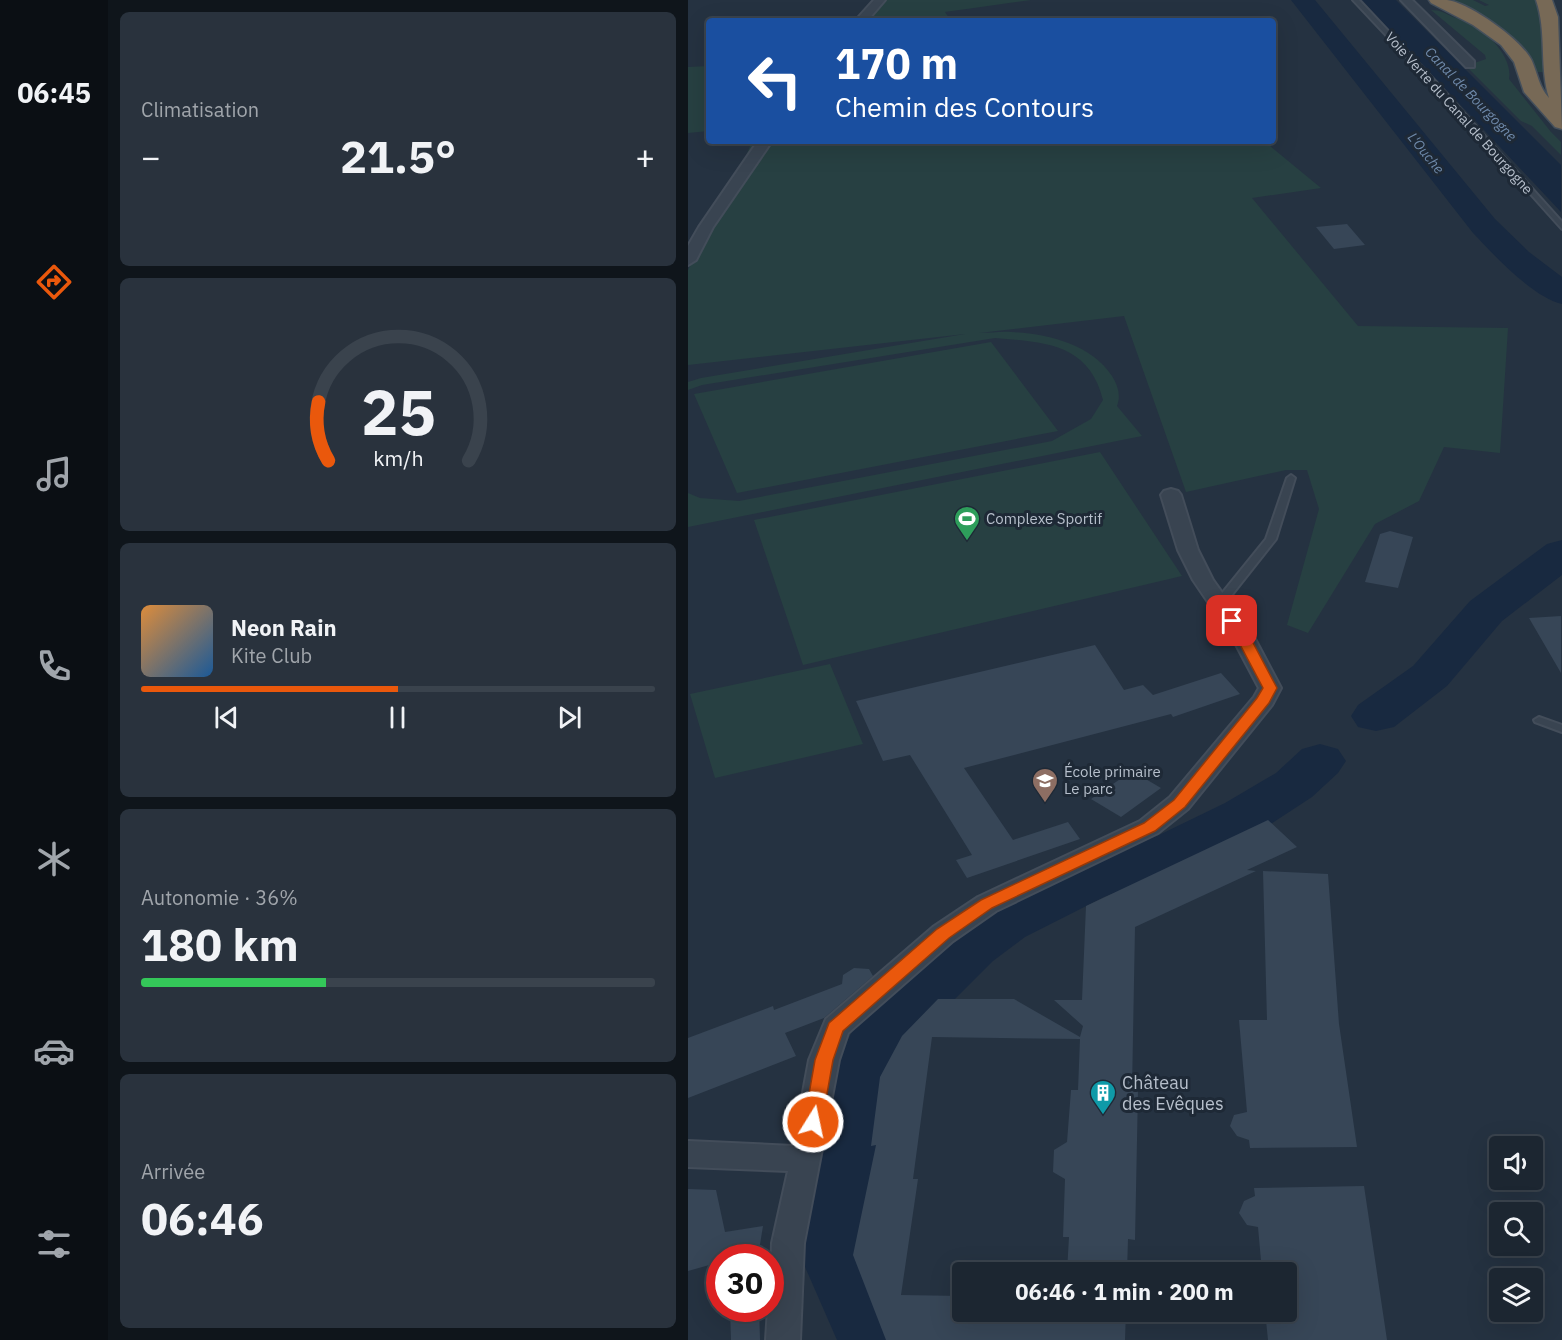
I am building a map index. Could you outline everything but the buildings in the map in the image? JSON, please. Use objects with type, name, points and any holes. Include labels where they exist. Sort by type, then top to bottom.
[{"type":"highway","points":[[1437,0],[1480,21],[1507,41],[1523,61],[1533,92],[1561,123]]},
{"type":"highway","points":[[1544,0],[1550,17],[1552,79],[1561,109]]},
{"type":"highway","points":[[1555,0],[1561,14]]},
{"type":"street","points":[[864,18],[880,0]]},
{"type":"street","points":[[1406,0],[1470,64]]},
{"type":"street","points":[[688,260],[706,227],[763,144]]},
{"type":"street","points":[[783,1340],[788,1243],[824,1060],[836,1027],[943,934],[987,904],[1035,879],[1149,827],[1179,803],[1264,700],[1270,688],[1244,639],[1203,580],[1188,550],[1171,495]]},
{"type":"street","points":[[688,1154],[806,1159]]},
{"type":"lane","name":"Voie Verte du Canal de Bourgogne","points":[[1356,0],[1434,83],[1561,227]]},
{"type":"lane","points":[[1219,604],[1271,538],[1291,478]]},
{"type":"lane","points":[[1538,720],[1561,729]]},
{"type":"green space","points":[[883,0],[1031,0],[945,12],[949,18],[865,18]]},
{"type":"green space","points":[[1446,0],[1473,0],[1485,6],[1489,5],[1479,0],[1537,0],[1542,8],[1545,72],[1534,72],[1522,48],[1504,31]]},
{"type":"green space","points":[[1431,10],[1467,21],[1497,45],[1507,62],[1509,79],[1561,142],[1561,155],[1532,126],[1521,121],[1466,66],[1486,59],[1485,55]]},
{"type":"green space","points":[[706,66],[706,131],[688,133],[688,67]]},
{"type":"green space","points":[[751,144],[1268,144],[1321,188],[1252,198],[1358,326],[1508,328],[1500,453],[1444,447],[1419,501],[1375,524],[1308,633],[1287,625],[1319,509],[1307,470],[1286,470],[1186,492],[1124,316],[979,333],[1008,332],[1040,335],[1068,343],[1093,356],[1112,376],[1118,391],[1117,406],[1142,436],[688,527],[688,493],[700,498],[739,501],[1052,441],[1091,419],[1103,400],[1096,381],[1076,356],[1047,344],[995,338],[702,385],[688,390],[688,382],[701,378],[965,334],[688,365],[688,270],[736,181]]},
{"type":"green space","points":[[991,342],[1058,431],[737,493],[694,394]]},
{"type":"green space","points":[[1100,452],[1182,576],[803,665],[754,520]]},
{"type":"green space","points":[[830,664],[863,744],[715,778],[690,694]]},
{"type":"water","name":"Canal de Bourgogne","points":[[1362,0],[1396,0],[1561,165],[1561,212]]},
{"type":"waterway","name":"L'Ouche","points":[[1303,0],[1484,226],[1517,259],[1562,294]]},
{"type":"waterway","points":[[1376,716],[1430,676],[1486,611],[1562,553]]},
{"type":"waterway","points":[[873,1340],[837,1260],[854,1103],[874,1049],[897,1019],[972,946],[1005,922],[1084,883],[1176,849],[1244,816],[1294,785],[1320,761]]},
{"type":"place","name":"Complexe Sportif","points":[[967,542]]},
{"type":"place","name":"École primaire Le parc","points":[[1045,804]]},
{"type":"place","name":"Château des Evêques","points":[[1103,1116]]},
{"type":"route","points":[[813,1122],[824,1060],[836,1027],[943,934],[987,904],[1035,879],[1149,827],[1179,803],[1264,700],[1270,688],[1232,621]]}]
